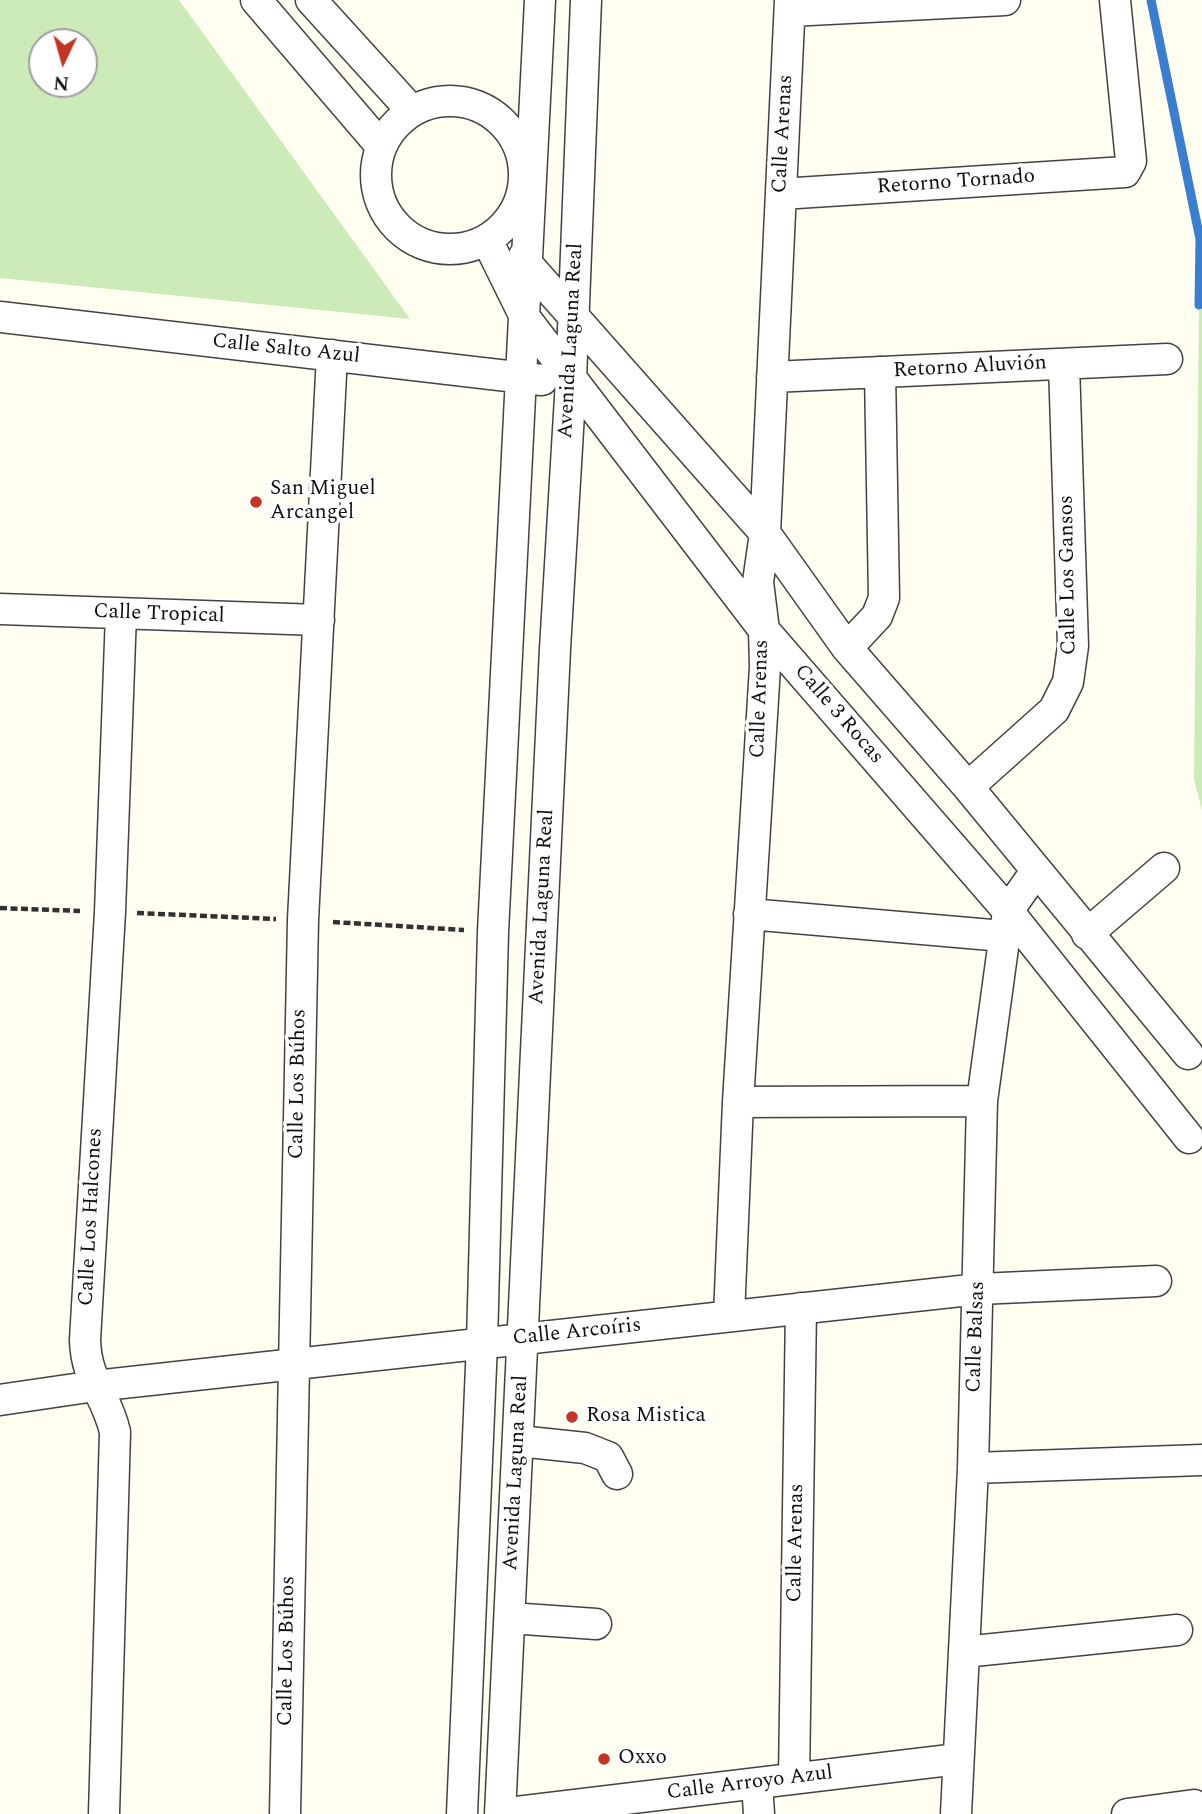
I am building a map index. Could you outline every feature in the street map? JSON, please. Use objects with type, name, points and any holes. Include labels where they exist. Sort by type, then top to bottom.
[{"type":"street","points":[[256,0],[381,146]]},
{"type":"street","points":[[311,0],[412,111]]},
{"type":"street","name":"Avenida Laguna Real","points":[[462,1814],[482,1343],[493,932],[540,0]]},
{"type":"street","name":"Avenida Laguna Real","points":[[500,1814],[554,663],[574,321],[586,0]]},
{"type":"street","points":[[790,6],[1005,0]]},
{"type":"street","name":"Retorno Tornado","points":[[781,194],[1125,172],[1130,168],[1115,0]]},
{"type":"street","name":"Calle Arenas","points":[[729,1316],[738,1102],[765,667],[758,582],[765,533],[790,6]]},
{"type":"street","points":[[456,101],[478,107],[498,118],[512,135],[522,155],[525,177],[521,200],[511,219],[487,240],[465,248],[442,249],[420,243],[400,231],[386,213],[377,191],[376,168],[381,146],[389,132],[412,111],[433,103],[456,101]]},
{"type":"street","points":[[511,219],[528,265],[574,321],[765,533],[847,648],[968,787],[1188,1054]]},
{"type":"street","name":"Calle 3 Rocas","points":[[487,240],[526,319],[571,382],[764,630],[1006,924],[1189,1138]]},
{"type":"street","name":"Calle Salto Azul","points":[[0,317],[571,382]]},
{"type":"street","name":"Calle Los Búhos","points":[[285,1814],[303,920],[332,355]]},
{"type":"street","name":"Retorno Aluvión","points":[[772,377],[1167,359]]},
{"type":"street","name":"Calle Los Gansos","points":[[968,787],[1054,710],[1068,682],[1073,646],[1064,363]]},
{"type":"street","points":[[847,648],[877,616],[884,598],[880,372]]},
{"type":"street","name":"Calle Tropical","points":[[0,609],[319,620]]},
{"type":"street","name":"Calle Los Halcones","points":[[104,1814],[115,1432],[112,1417],[95,1386],[86,1361],[85,1340],[110,912],[121,614]]},
{"type":"street","points":[[1087,934],[1164,868]]},
{"type":"street","name":"Calle Balsas","points":[[956,1814],[973,1468],[982,1101],[1006,924],[1036,871]]},
{"type":"street","points":[[749,914],[1006,924]]},
{"type":"street","points":[[738,1102],[982,1101]]},
{"type":"street","name":"Calle Arcoíris","points":[[0,1400],[95,1386],[979,1289],[1156,1282]]},
{"type":"street","name":"Calle Arenas","points":[[794,1778],[801,1308]]},
{"type":"street","points":[[519,1441],[584,1448],[608,1457],[617,1475]]},
{"type":"street","points":[[973,1468],[1202,1460]]},
{"type":"street","points":[[510,1618],[596,1624]]},
{"type":"street","points":[[964,1652],[1177,1630]]},
{"type":"street","name":"Calle Arroyo Azul","points":[[500,1814],[958,1759]]},
{"type":"street","points":[[757,1783],[759,1814]]},
{"type":"street","points":[[1127,1814],[1195,1805]]},
{"type":"path","points":[[0,908],[303,920],[493,932]]},
{"type":"green space","points":[[0,0],[179,0],[410,319],[0,278]]},
{"type":"green space","points":[[1202,305],[1202,810],[1194,779],[1199,306]]},
{"type":"waterway","points":[[1151,0],[1200,239],[1199,305]]},
{"type":"place","name":"San Miguel Arcangel","points":[[256,502]]},
{"type":"place","name":"Rosa Mistica","points":[[572,1417]]},
{"type":"place","name":"Oxxo","points":[[604,1759]]}]
